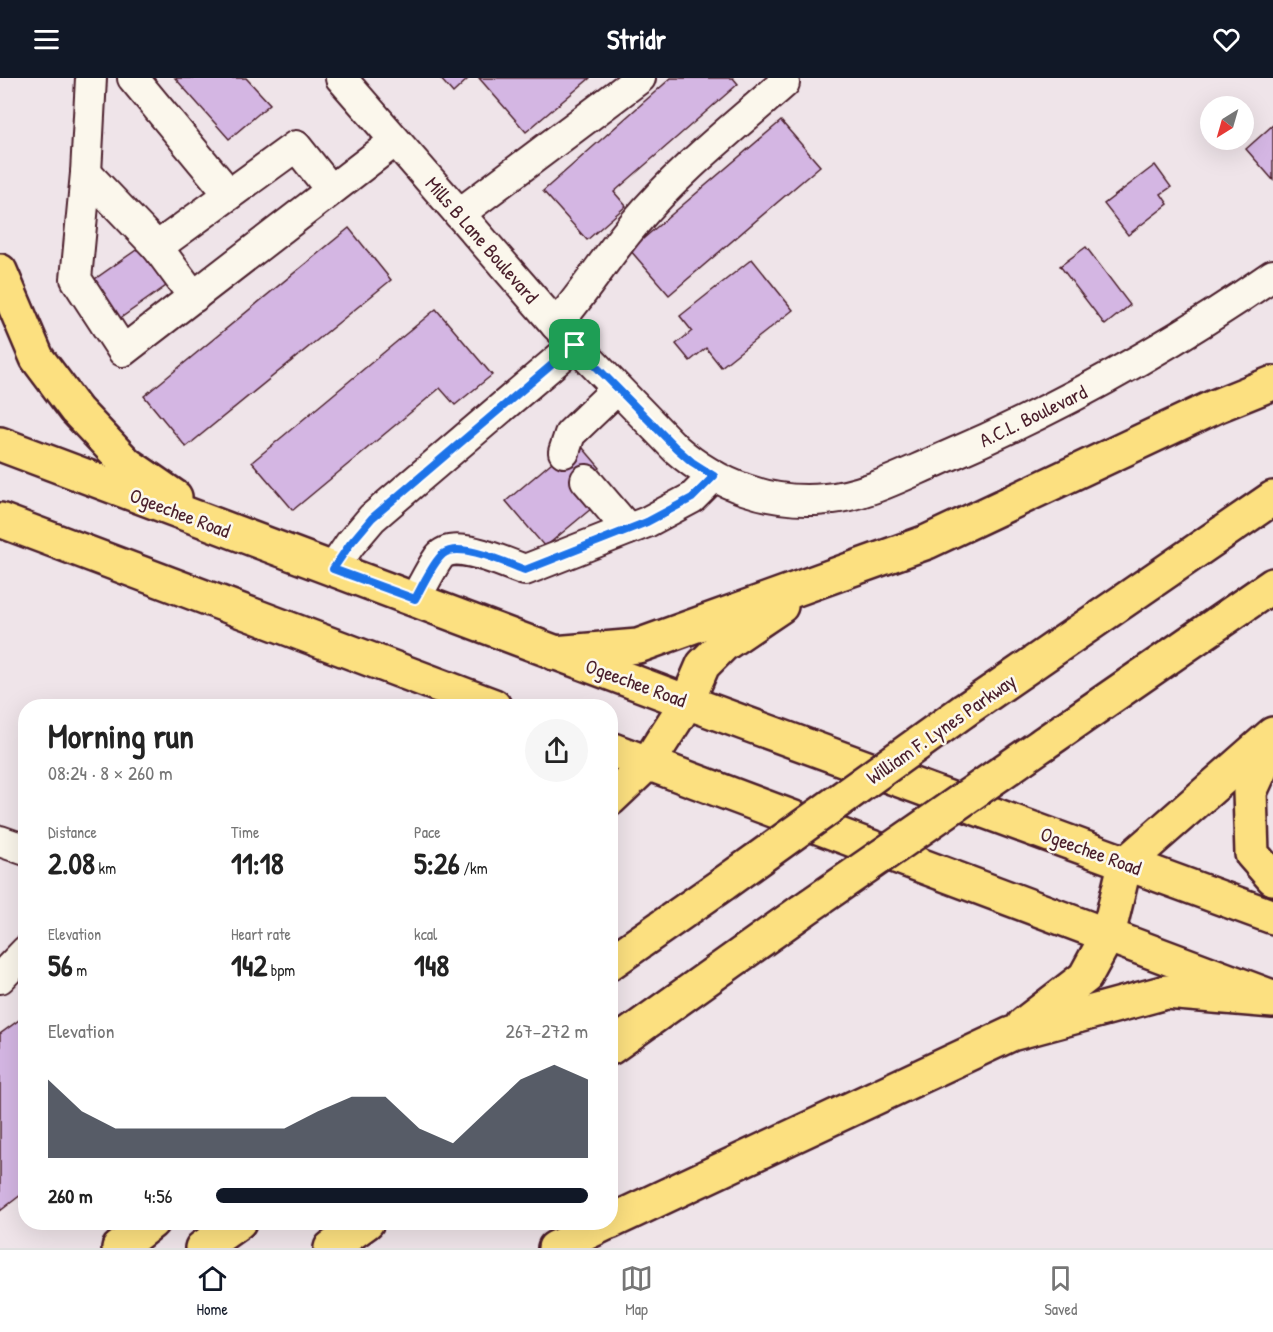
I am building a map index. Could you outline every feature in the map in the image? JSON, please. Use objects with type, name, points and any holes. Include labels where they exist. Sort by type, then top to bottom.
[{"type":"main road","points":[[0,271],[37,358],[76,410],[127,464],[224,529]]},
{"type":"main road","points":[[554,653],[638,646],[927,542],[1216,406],[1273,383]]},
{"type":"main road","name":"Ogeechee Road","points":[[0,444],[554,653],[1273,917]]},
{"type":"main road","name":"William F. Lynes Parkway","points":[[618,957],[965,710],[1273,498]]},
{"type":"main road","points":[[0,520],[475,699]]},
{"type":"main road","points":[[618,791],[648,763],[687,702],[703,665],[723,645],[825,577]]},
{"type":"main road","points":[[618,1042],[802,911],[1273,585]]},
{"type":"main road","points":[[1011,1034],[1085,977],[1108,935],[1125,864],[1273,734]]},
{"type":"main road","points":[[1273,742],[1250,792],[1252,854],[1273,878]]},
{"type":"main road","points":[[618,752],[1273,999]]},
{"type":"main road","points":[[618,1218],[1011,1034],[1166,992],[1273,999]]},
{"type":"main road","points":[[119,1248],[142,1230]]},
{"type":"main road","points":[[202,1248],[228,1230]]},
{"type":"main road","points":[[331,1248],[356,1230]]},
{"type":"main road","points":[[555,1248],[593,1230]]},
{"type":"street","points":[[91,78],[86,173],[76,279],[123,351],[395,141]]},
{"type":"street","points":[[133,78],[229,194]]},
{"type":"street","name":"Mills B Lane Boulevard","points":[[341,78],[565,335],[676,448],[714,476],[772,497]]},
{"type":"street","points":[[459,214],[640,78]]},
{"type":"street","points":[[333,569],[372,518],[565,335],[583,294],[635,223],[688,167],[784,82]]},
{"type":"street","points":[[157,247],[296,146],[331,190]]},
{"type":"street","points":[[86,173],[157,247],[194,297]]},
{"type":"street","name":"A.C.L. Boulevard","points":[[772,497],[799,500],[852,495],[995,436],[1152,353],[1273,275]]},
{"type":"street","points":[[564,452],[570,434],[617,389]]},
{"type":"street","points":[[415,599],[441,555],[449,551],[465,550],[525,570],[628,529],[692,498],[714,476]]},
{"type":"street","points":[[586,480],[628,529]]},
{"type":"street","points":[[0,842],[18,848]]},
{"type":"street","points":[[0,978],[18,959]]},
{"type":"building","points":[[175,78],[246,78],[270,104],[229,139]]},
{"type":"building","points":[[440,78],[469,78],[453,93]]},
{"type":"building","points":[[479,78],[590,78],[526,132]]},
{"type":"building","points":[[671,78],[733,78],[738,84],[614,192],[626,206],[587,240],[543,191]]},
{"type":"building","points":[[781,121],[820,166],[669,295],[630,250]]},
{"type":"building","points":[[1273,125],[1273,180],[1247,150],[1254,150],[1254,142]]},
{"type":"building","points":[[1155,165],[1171,187],[1161,194],[1168,204],[1128,235],[1104,204]]},
{"type":"building","points":[[349,228],[391,280],[186,447],[144,396]]},
{"type":"building","points":[[1086,247],[1130,305],[1105,325],[1060,266]]},
{"type":"building","points":[[139,248],[166,286],[112,324],[85,286]]},
{"type":"building","points":[[752,259],[793,310],[721,367],[706,348],[690,361],[676,344],[692,331],[680,316]]},
{"type":"building","points":[[436,309],[492,375],[455,405],[440,388],[293,510],[252,462]]},
{"type":"building","points":[[577,441],[600,468],[575,489],[592,508],[545,547],[506,501]]},
{"type":"building","points":[[18,1021],[18,1197],[0,1211],[0,1034]]},
{"type":"route","points":[[575,345],[676,448],[714,476],[692,498],[647,522],[525,570],[465,550],[449,551],[441,555],[415,599],[333,569],[372,518],[575,345]]}]
